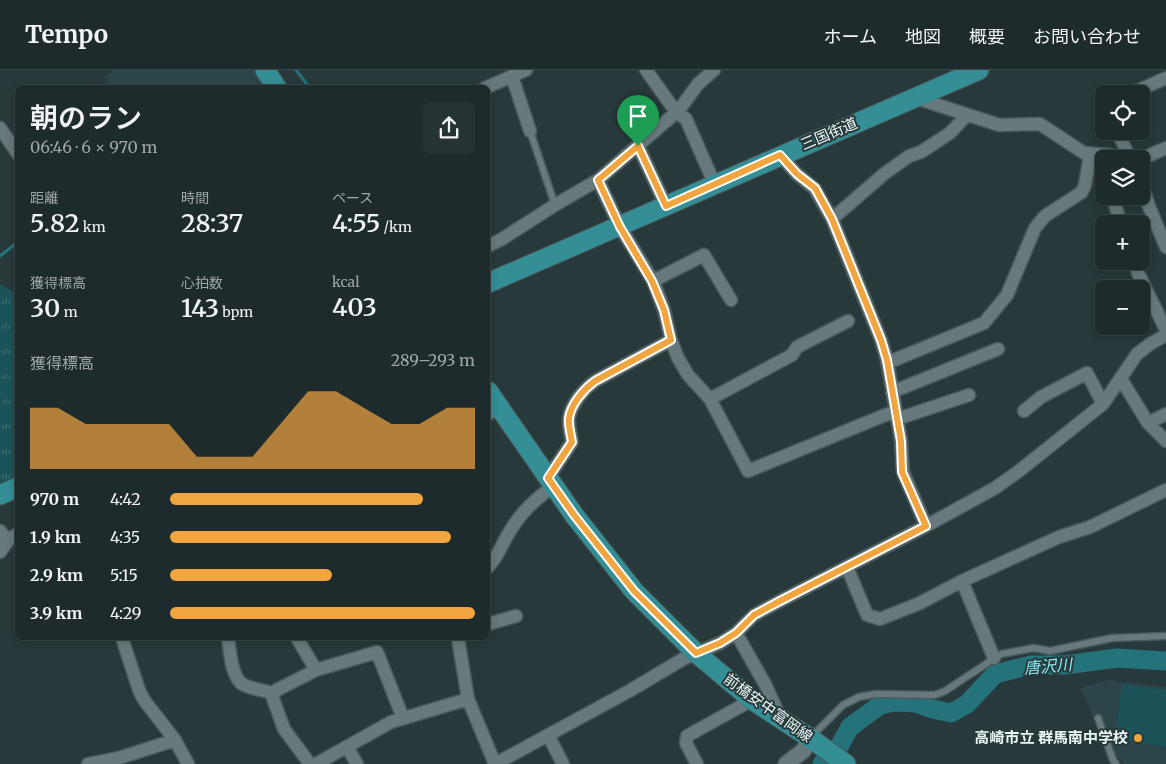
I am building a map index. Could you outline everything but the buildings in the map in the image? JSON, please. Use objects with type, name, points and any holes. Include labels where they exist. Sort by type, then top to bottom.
[{"type":"main road","points":[[265,70],[275,85]]},
{"type":"main road","name":"三国街道","points":[[490,282],[979,70]]},
{"type":"main road","name":"前橋安中富岡線","points":[[491,404],[634,591],[696,653],[752,700],[846,764]]},
{"type":"main road","points":[[0,495],[15,489]]},
{"type":"street","points":[[490,85],[511,73],[526,70]]},
{"type":"street","points":[[646,70],[676,112],[686,119],[715,185]]},
{"type":"street","points":[[490,245],[598,180],[676,112],[698,84],[714,70]]},
{"type":"street","points":[[511,73],[530,131]]},
{"type":"street","points":[[1150,85],[1166,78]]},
{"type":"street","points":[[916,98],[998,125],[1040,124],[1084,153],[1095,155]]},
{"type":"street","points":[[832,219],[884,174],[909,156],[921,152],[950,133],[966,116]]},
{"type":"street","points":[[0,128],[15,150]]},
{"type":"street","points":[[638,146],[666,206]]},
{"type":"street","points":[[1150,154],[1166,148]]},
{"type":"street","points":[[887,363],[984,323],[1007,295],[1035,228],[1045,216],[1082,192],[1085,186],[1090,154]]},
{"type":"street","points":[[780,155],[797,174],[815,188],[832,219],[881,340],[901,441],[902,472],[926,526]]},
{"type":"street","points":[[598,180],[620,227],[652,281],[664,310],[671,340],[678,358],[688,375],[710,399],[748,471],[896,415],[969,395]]},
{"type":"street","points":[[1149,205],[1166,247]]},
{"type":"street","points":[[652,281],[704,255],[731,300]]},
{"type":"street","points":[[1137,270],[1166,330]]},
{"type":"street","points":[[710,399],[792,355],[797,347],[848,321]]},
{"type":"street","points":[[458,640],[468,699],[495,764],[696,653],[720,643],[736,633],[754,615],[995,488],[1020,471],[1103,404],[1137,354],[1166,335]]},
{"type":"street","points":[[490,565],[497,557],[510,531],[529,504],[551,482],[572,442],[568,419],[586,387],[671,340]]},
{"type":"street","points":[[892,392],[998,349]]},
{"type":"street","points":[[1024,411],[1041,397],[1087,373],[1103,404]]},
{"type":"street","points":[[1121,379],[1148,423],[1166,441]]},
{"type":"street","points":[[1148,423],[1166,414]]},
{"type":"street","points":[[846,566],[867,615],[880,618],[920,603],[962,581],[1059,537],[1090,527],[1166,490]]},
{"type":"street","points":[[0,552],[9,535]]},
{"type":"street","points":[[962,581],[994,658]]},
{"type":"street","points":[[490,623],[516,616]]},
{"type":"street","points":[[736,633],[765,684],[782,720]]},
{"type":"street","points":[[123,640],[144,700],[175,740],[188,764]]},
{"type":"street","points":[[228,640],[232,662],[239,681],[245,685],[271,693],[316,670],[377,652],[404,718]]},
{"type":"street","points":[[298,640],[316,670]]},
{"type":"street","points":[[271,693],[284,729],[310,764]]},
{"type":"street","points":[[316,764],[391,722],[468,699]]},
{"type":"street","points":[[697,764],[686,743],[687,736],[752,700]]},
{"type":"street","points":[[548,735],[563,764]]},
{"type":"street","points":[[786,764],[803,750],[810,738]]},
{"type":"street","points":[[88,764],[119,761],[175,740]]},
{"type":"street","points":[[347,747],[357,764]]},
{"type":"lane","points":[[530,131],[555,205]]},
{"type":"lane","points":[[810,738],[843,705],[859,697],[876,694],[935,695],[945,691],[1001,654],[1034,648],[1050,651],[1112,638],[1166,636]]},
{"type":"lane","points":[[1098,718],[1116,764]]},
{"type":"shaded area","points":[[112,70],[254,70],[264,85],[109,85],[104,77],[112,72]]},
{"type":"shaded area","name":"高崎市立 群馬南中学校","points":[[1110,680],[1166,687],[1166,764],[1124,764],[1122,760],[1116,757],[1101,717],[1094,720],[1081,688]]},
{"type":"green space","points":[[0,284],[15,293],[15,482],[0,488]]},
{"type":"green space","points":[[1122,684],[1166,690],[1166,747],[1115,738]]},
{"type":"waterway","points":[[296,70],[308,85]]},
{"type":"waterway","points":[[0,256],[15,244]]},
{"type":"waterway","name":"唐沢川","points":[[822,764],[840,745],[850,727],[880,705],[894,702],[916,703],[951,713],[967,704],[995,674],[1031,665],[1065,665],[1117,658],[1166,661]]},
{"type":"place","name":"高崎市立 群馬南中学校","points":[[1138,738]]},
{"type":"route","points":[[638,146],[666,206],[780,155],[797,174],[815,188],[832,219],[881,340],[887,360],[894,411],[901,441],[902,472],[926,526],[754,615],[736,633],[704,651],[696,653],[634,591],[574,515],[548,478],[572,442],[568,419],[586,387],[671,340],[664,310],[652,281],[620,227],[598,180],[638,146]]}]
